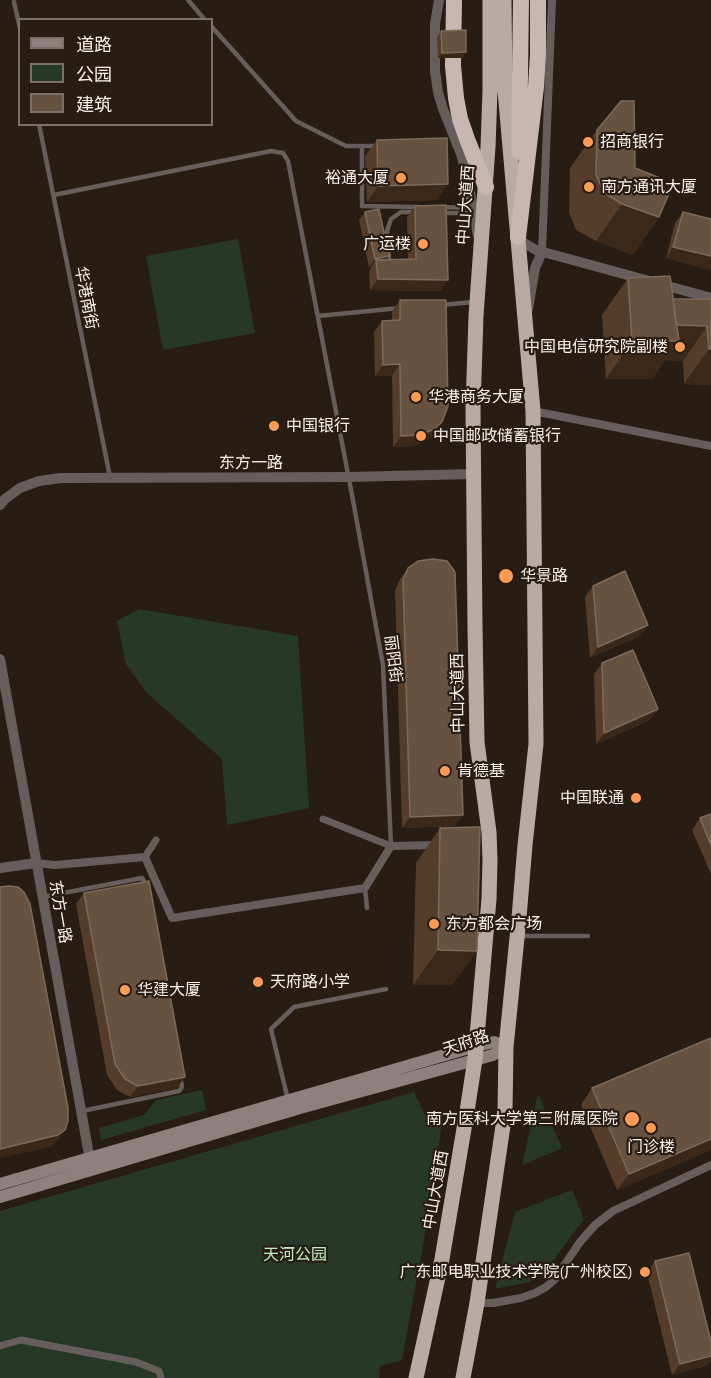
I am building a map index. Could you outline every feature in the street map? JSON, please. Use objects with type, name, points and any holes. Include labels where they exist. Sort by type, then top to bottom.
[{"type":"highway","points":[[454,0],[453,66],[456,98],[466,139],[486,187]]},
{"type":"highway","name":"中山大道西","points":[[416,1378],[442,1259],[463,1137],[475,1052],[489,899],[484,843],[487,815],[477,742],[474,368],[486,187],[490,91],[490,0]]},
{"type":"highway","points":[[463,1378],[477,1304],[505,1112],[506,1047],[536,744],[533,411],[505,90],[504,0]]},
{"type":"highway","points":[[518,237],[521,0]]},
{"type":"highway","points":[[518,237],[534,109],[538,55],[538,0]]},
{"type":"main road","name":"天府路","points":[[0,1184],[91,1163],[475,1052],[494,1042],[506,1047]]},
{"type":"main road","name":"天府路","points":[[0,1197],[91,1163],[288,1100],[475,1052]]},
{"type":"street","points":[[439,0],[435,24],[435,71],[438,92],[453,146],[467,176],[481,255]]},
{"type":"street","points":[[526,324],[533,279],[542,252],[552,0]]},
{"type":"street","points":[[518,237],[530,247],[542,252],[711,298]]},
{"type":"street","points":[[533,411],[711,446]]},
{"type":"street","name":"东方一路","points":[[0,505],[20,488],[39,481],[61,478],[474,474]]},
{"type":"street","name":"东方一路","points":[[0,659],[3,697],[36,862],[91,1163]]},
{"type":"street","points":[[323,819],[394,846],[443,844]]},
{"type":"street","points":[[0,868],[36,862],[55,865],[145,856],[156,840]]},
{"type":"street","points":[[145,856],[172,918],[365,888],[394,846]]},
{"type":"street","points":[[477,1304],[521,1298],[546,1287],[555,1279],[580,1242],[595,1225],[613,1211],[711,1165]]},
{"type":"street","points":[[0,1346],[21,1340],[136,1362],[159,1371],[161,1378]]},
{"type":"lane","points":[[188,0],[203,18]]},
{"type":"lane","points":[[14,2],[18,19]]},
{"type":"lane","points":[[213,28],[296,121],[346,146],[383,146]]},
{"type":"lane","name":"华港南街","points":[[39,126],[110,477]]},
{"type":"lane","points":[[362,146],[362,206],[473,211]]},
{"type":"lane","name":"丽阳街","points":[[54,195],[271,151],[283,153],[288,161],[383,665],[394,846]]},
{"type":"lane","points":[[440,207],[473,211]]},
{"type":"lane","points":[[389,258],[387,231],[391,219],[401,212],[422,212]]},
{"type":"lane","points":[[432,306],[477,301]]},
{"type":"lane","points":[[318,316],[409,308]]},
{"type":"lane","points":[[42,897],[142,878],[146,883],[148,894]]},
{"type":"lane","points":[[365,888],[367,908]]},
{"type":"lane","points":[[517,936],[588,936]]},
{"type":"lane","points":[[288,1100],[271,1029],[294,1007],[386,989]]},
{"type":"lane","points":[[81,1111],[179,1091],[182,1088],[180,1076]]},
{"type":"green space","points":[[238,239],[255,333],[163,350],[146,256]]},
{"type":"green space","points":[[139,609],[298,636],[309,808],[227,825],[222,759],[147,693],[126,664],[117,621]]},
{"type":"green space","points":[[202,1090],[206,1110],[101,1140],[99,1128],[144,1115],[156,1100]]},
{"type":"green space","name":"天河公园","points":[[414,1092],[427,1120],[442,1123],[402,1360],[380,1366],[379,1378],[0,1378],[0,1211]]},
{"type":"green space","points":[[538,1094],[562,1148],[522,1165]]},
{"type":"green space","points":[[572,1190],[584,1219],[550,1265],[530,1282],[495,1289],[515,1212]]},
{"type":"building","points":[[466,30],[466,52],[442,53],[441,31]]},
{"type":"building","points":[[621,101],[634,101],[635,168],[660,178],[668,196],[659,217],[622,204],[603,192],[596,174],[597,130]]},
{"type":"building","points":[[447,138],[448,184],[378,186],[377,140]]},
{"type":"building","name":"广运楼","points":[[446,205],[448,280],[378,279],[376,260],[416,259],[415,206]]},
{"type":"building","points":[[379,209],[389,256],[375,259],[365,212]]},
{"type":"building","points":[[683,212],[711,219],[711,256],[673,247]]},
{"type":"building","points":[[670,276],[679,341],[632,341],[628,278]]},
{"type":"building","points":[[673,299],[711,299],[711,349],[709,349],[707,326],[676,325]]},
{"type":"building","name":"华港商务大厦","points":[[400,300],[446,300],[448,406],[442,422],[421,435],[401,436],[400,364],[383,365],[382,321],[400,320]]},
{"type":"building","points":[[433,559],[447,561],[455,572],[463,815],[410,817],[403,580],[408,568],[418,561]]},
{"type":"building","points":[[625,571],[648,625],[598,647],[593,586]]},
{"type":"building","points":[[633,650],[658,709],[604,733],[602,663]]},
{"type":"building","points":[[711,814],[711,845],[700,818]]},
{"type":"building","points":[[480,827],[477,951],[438,950],[440,828]]},
{"type":"building","name":"华建大厦","points":[[149,881],[185,1077],[138,1086],[125,1079],[115,1064],[84,893]]},
{"type":"building","points":[[0,887],[18,887],[24,892],[30,904],[68,1108],[68,1121],[65,1130],[58,1135],[0,1149]]},
{"type":"building","name":"门诊楼","points":[[711,1038],[711,1139],[629,1174],[592,1088]]},
{"type":"building","points":[[689,1253],[711,1342],[711,1356],[680,1364],[655,1261]]},
{"type":"place","name":"招商银行","points":[[588,142]]},
{"type":"place","name":"裕通大厦","points":[[401,178]]},
{"type":"place","name":"南方通讯大厦","points":[[589,187]]},
{"type":"place","name":"广运楼","points":[[423,244]]},
{"type":"place","name":"中国电信研究院副楼","points":[[680,347]]},
{"type":"place","name":"华港商务大厦","points":[[416,397]]},
{"type":"place","name":"中国银行","points":[[274,426]]},
{"type":"place","name":"中国邮政储蓄银行","points":[[421,436]]},
{"type":"place","name":"华景路","points":[[506,576]]},
{"type":"place","name":"肯德基","points":[[445,771]]},
{"type":"place","name":"中国联通","points":[[636,798]]},
{"type":"place","name":"东方都会广场","points":[[434,924]]},
{"type":"place","name":"天府路小学","points":[[258,982]]},
{"type":"place","name":"华建大厦","points":[[125,990]]},
{"type":"place","name":"南方医科大学第三附属医院","points":[[632,1119]]},
{"type":"place","name":"门诊楼","points":[[651,1128]]},
{"type":"place","name":"广东邮电职业技术学院(广州校区)","points":[[645,1272]]}]
